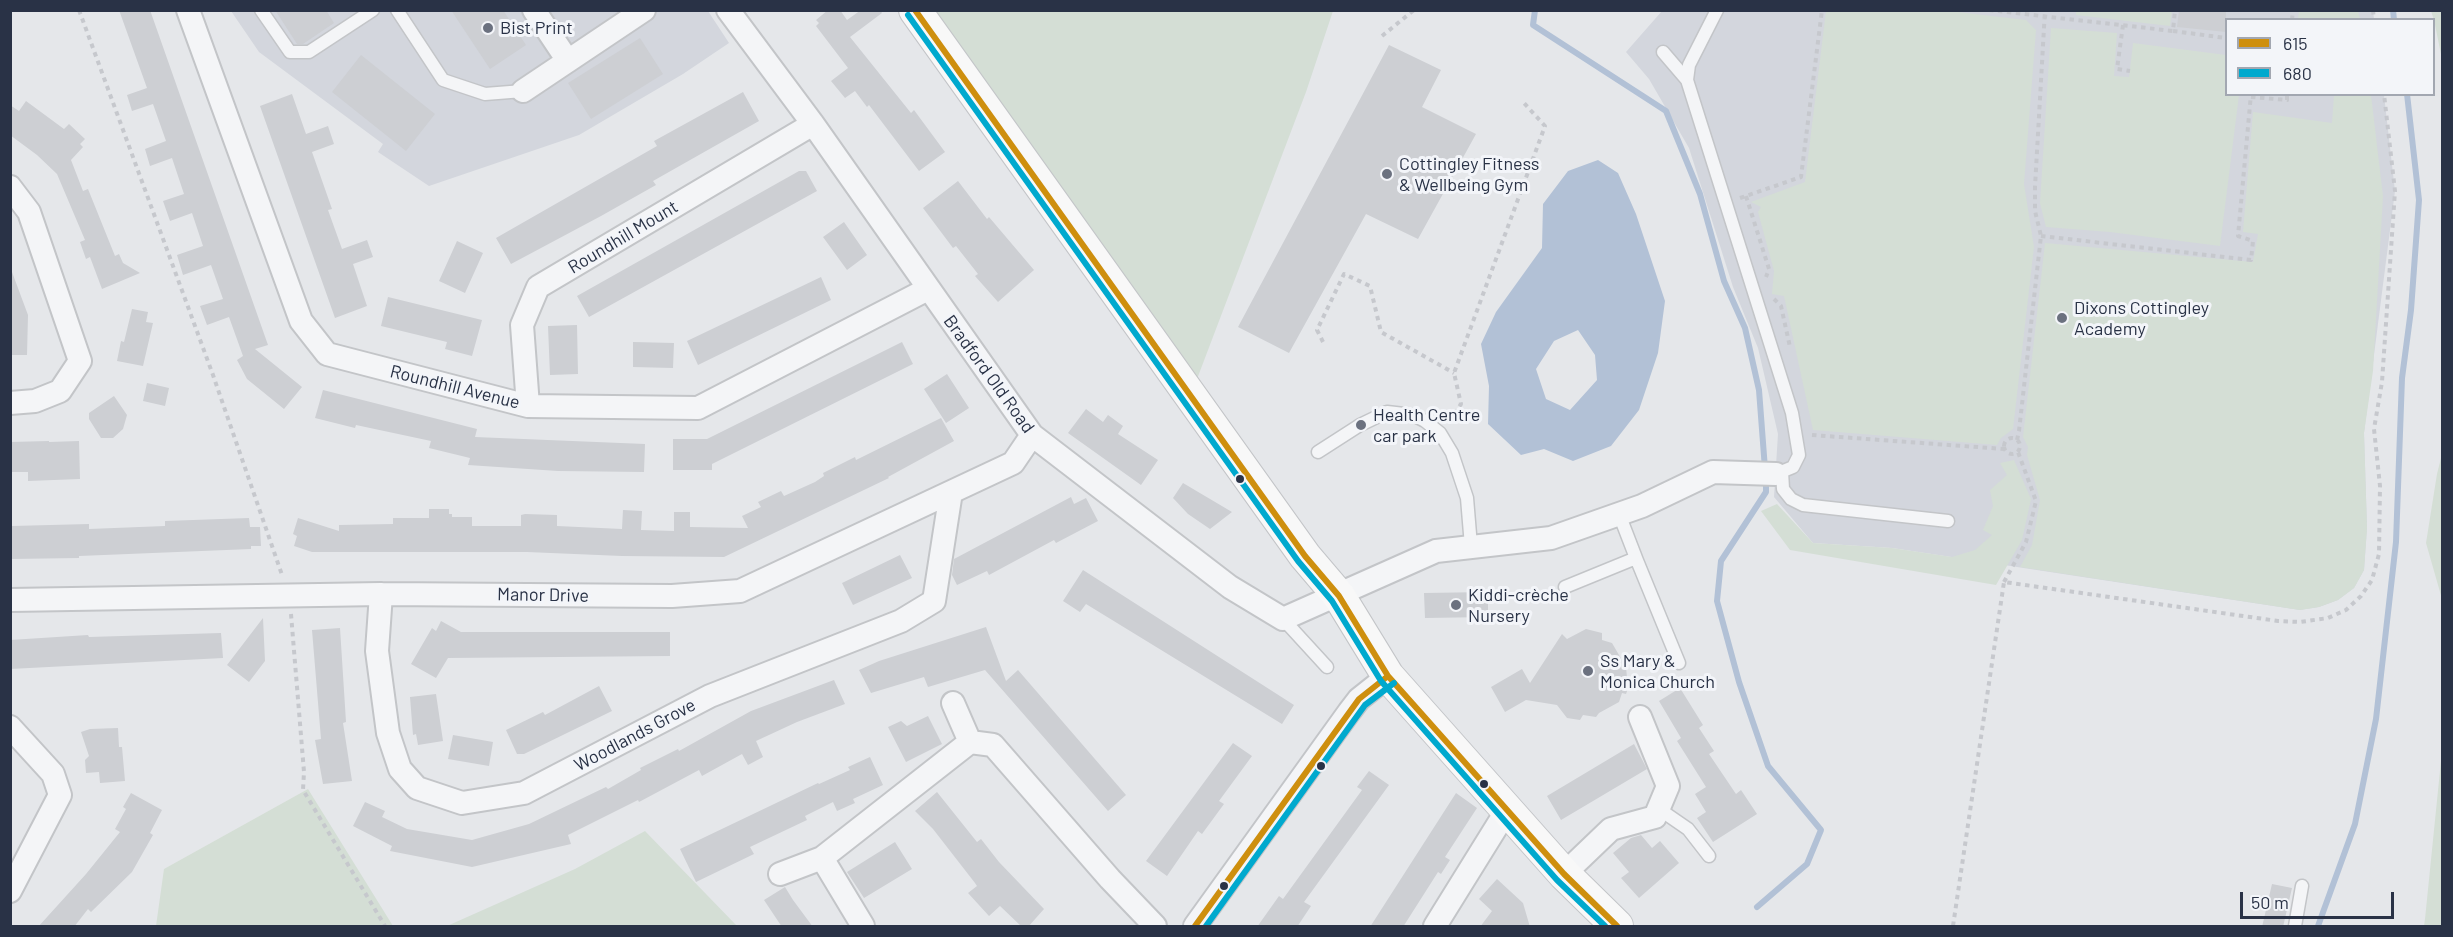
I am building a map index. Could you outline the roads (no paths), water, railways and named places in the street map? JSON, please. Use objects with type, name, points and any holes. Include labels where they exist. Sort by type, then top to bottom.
[{"type":"main road","points":[[915,10],[1305,556],[1339,596],[1388,676],[1564,874],[1617,927]]},
{"type":"street","name":"Roundhill Avenue","points":[[188,10],[301,321],[327,354],[528,406],[698,408],[928,289]]},
{"type":"street","points":[[534,10],[568,61]]},
{"type":"street","points":[[523,91],[644,10]]},
{"type":"street","name":"Bradford Old Road","points":[[728,10],[813,124],[1032,435],[1230,587],[1283,619]]},
{"type":"street","name":"Roundhill Mount","points":[[528,406],[522,325],[538,287],[813,124]]},
{"type":"street","points":[[10,187],[29,212],[80,361],[60,391],[35,401],[10,403]]},
{"type":"street","name":"Manor Drive","points":[[10,600],[381,594],[672,596],[740,591],[1013,463],[1032,435]]},
{"type":"street","points":[[1283,619],[1436,551],[1551,538],[1619,514],[1713,472],[1779,473]]},
{"type":"street","name":"Woodlands Grove","points":[[381,594],[377,651],[388,733],[400,769],[417,788],[462,803],[524,793],[710,696],[901,621],[934,602],[951,492]]},
{"type":"street","points":[[1195,927],[1349,712],[1359,699],[1388,676]]},
{"type":"street","points":[[953,703],[970,742]]},
{"type":"street","points":[[1564,874],[1611,829],[1655,817],[1659,809],[1668,786],[1640,717]]},
{"type":"street","points":[[10,727],[53,774],[60,795],[10,891]]},
{"type":"street","points":[[780,874],[822,858],[970,742],[993,745],[1155,927]]},
{"type":"street","points":[[1436,927],[1507,810]]},
{"type":"street","points":[[822,858],[863,927]]},
{"type":"lane","points":[[261,10],[290,52],[309,52],[373,10]]},
{"type":"lane","points":[[397,10],[443,80],[485,94],[523,91]]},
{"type":"lane","points":[[1687,80],[1689,65],[1717,10]]},
{"type":"lane","points":[[1663,52],[1687,80],[1792,413],[1799,455],[1793,467],[1779,473],[1783,489],[1791,499],[1803,505],[1948,521]]},
{"type":"lane","points":[[1318,452],[1360,425],[1387,412],[1413,416],[1425,421],[1440,433],[1452,453],[1467,498],[1471,546]]},
{"type":"lane","points":[[1619,514],[1679,663]]},
{"type":"lane","points":[[1565,587],[1636,558]]},
{"type":"lane","points":[[1283,619],[1327,667]]},
{"type":"lane","points":[[1659,809],[1688,829],[1709,856]]},
{"type":"lane","points":[[2295,927],[2302,886]]},
{"type":"water","points":[[1598,160],[1618,173],[1636,214],[1665,301],[1658,353],[1639,410],[1611,446],[1573,461],[1544,449],[1521,455],[1488,424],[1489,386],[1481,344],[1496,312],[1542,248],[1543,204],[1568,171]],"holes":[[[1578,330],[1595,355],[1597,380],[1570,410],[1546,399],[1536,369],[1554,341]]]},
{"type":"waterway","points":[[1535,10],[1533,25],[1666,111],[1700,194],[1724,281],[1745,328],[1759,390],[1765,469]]},
{"type":"waterway","points":[[2393,10],[2394,18]]},
{"type":"waterway","points":[[2318,926],[2355,824],[2376,719],[2396,542],[2402,378],[2411,310],[2419,200],[2407,96]]},
{"type":"waterway","points":[[1757,907],[1807,864],[1821,830],[1768,766],[1739,682],[1717,601],[1721,561],[1766,492],[1766,479]]},
{"type":"place","name":"Bist Print","points":[[488,28]]},
{"type":"place","name":"Cottingley Fitness & Wellbeing Gym","points":[[1387,174]]},
{"type":"place","name":"Dixons Cottingley Academy","points":[[2062,318]]},
{"type":"place","name":"Health Centre car park","points":[[1361,425]]},
{"type":"place","name":"Kiddi-crèche Nursery","points":[[1456,605]]},
{"type":"place","name":"Ss Mary & Monica Church","points":[[1588,671]]}]
